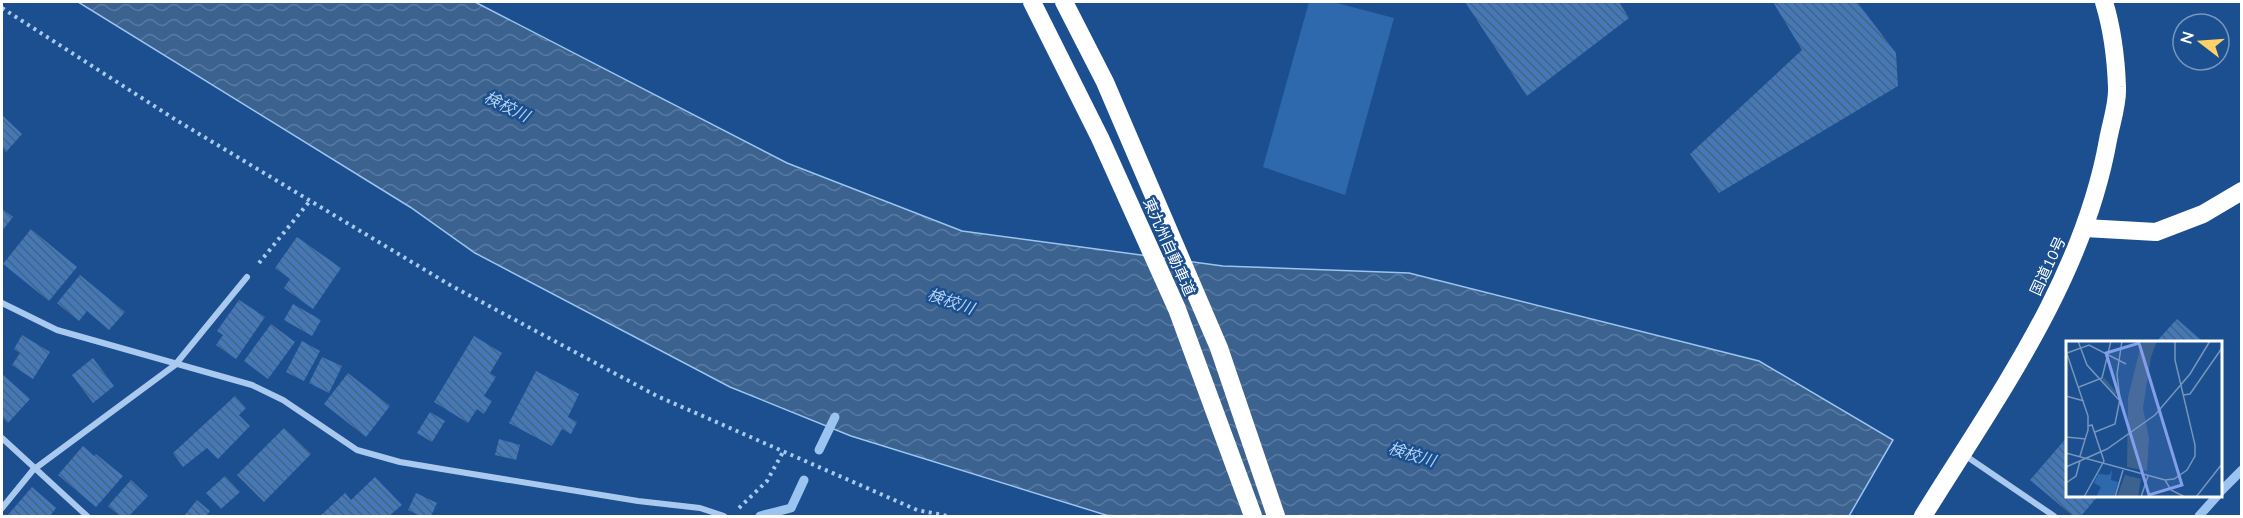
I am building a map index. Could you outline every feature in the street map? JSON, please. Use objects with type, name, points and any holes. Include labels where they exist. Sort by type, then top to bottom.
[{"type":"highway","name":"東九州自動車道","points":[[1032,2],[1100,138],[1177,309],[1253,516]]},
{"type":"highway","name":"東九州自動車道","points":[[1064,2],[1105,82],[1219,348],[1276,516]]},
{"type":"highway","name":"国道10号","points":[[1923,516],[2039,328],[2085,228],[2103,168],[2117,89],[2108,14],[2104,2]]},
{"type":"highway","points":[[2085,228],[2156,232],[2203,214],[2241,191]]},
{"type":"street","points":[[2,508],[33,470],[176,365],[247,277]]},
{"type":"street","points":[[2,303],[57,330],[252,385],[283,400],[357,450],[400,462],[638,501],[700,508],[724,516]]},
{"type":"street","points":[[2,438],[33,470],[87,516]]},
{"type":"street","points":[[1963,454],[2054,516]]},
{"type":"path","points":[[2,8],[176,120],[450,285],[657,396],[917,510],[948,516]]},
{"type":"path","points":[[247,277],[309,202]]},
{"type":"path","points":[[737,509],[767,481],[783,452]]},
{"type":"shaded area","points":[[1309,2],[1333,2],[1394,18],[1345,195],[1263,167]]},
{"type":"water","name":"検校川","points":[[78,2],[475,2],[787,163],[962,231],[1223,266],[1409,273],[1759,361],[1893,440],[1849,516],[1109,516],[851,436],[730,387],[475,253],[410,207]]},
{"type":"building","points":[[1465,2],[1619,2],[1629,18],[1527,96]]},
{"type":"building","points":[[1773,2],[1857,2],[1896,53],[1898,86],[1719,193],[1690,154],[1802,50]]},
{"type":"building","points":[[2,115],[22,134],[6,152],[2,147]]},
{"type":"building","points":[[2,209],[13,217],[2,231]]},
{"type":"building","points":[[31,229],[77,267],[49,301],[3,264]]},
{"type":"building","points":[[297,237],[341,268],[313,309],[284,288],[290,279],[275,268]]},
{"type":"building","points":[[80,275],[125,312],[109,330],[87,311],[79,321],[57,303]]},
{"type":"building","points":[[239,300],[265,317],[236,359],[216,345],[223,335],[217,331]]},
{"type":"building","points":[[293,304],[321,320],[312,336],[284,320]]},
{"type":"building","points":[[2177,319],[2202,341],[2157,341]]},
{"type":"building","points":[[271,324],[295,342],[268,379],[244,361]]},
{"type":"building","points":[[22,335],[50,352],[33,379],[12,365],[20,353],[14,349]]},
{"type":"building","points":[[474,336],[502,353],[490,373],[496,377],[484,396],[492,401],[484,414],[477,409],[468,423],[434,402]]},
{"type":"building","points":[[302,341],[320,351],[304,381],[286,372]]},
{"type":"building","points":[[322,357],[342,366],[329,393],[309,383]]},
{"type":"building","points":[[93,358],[114,386],[93,403],[72,375]]},
{"type":"building","points":[[536,371],[579,394],[568,417],[577,422],[571,434],[562,429],[552,446],[509,423]]},
{"type":"building","points":[[348,373],[390,406],[366,437],[324,404]]},
{"type":"building","points":[[2,374],[30,399],[8,423],[2,417]]},
{"type":"building","points":[[235,396],[246,408],[239,415],[250,426],[218,459],[207,448],[183,467],[173,453]]},
{"type":"building","points":[[430,412],[445,421],[432,442],[417,433]]},
{"type":"building","points":[[284,428],[311,454],[264,502],[237,475]]},
{"type":"building","points":[[2066,438],[2066,497],[2097,497],[2081,516],[2073,516],[2030,480]]},
{"type":"building","points":[[499,439],[520,445],[516,460],[495,455]]},
{"type":"building","points":[[83,446],[123,476],[96,507],[58,475]]},
{"type":"building","points":[[225,476],[240,492],[221,509],[206,493]]},
{"type":"building","points":[[375,477],[402,505],[389,516],[320,516],[345,493],[351,500]]},
{"type":"building","points":[[131,480],[148,496],[129,516],[120,516],[108,506]]},
{"type":"building","points":[[32,487],[56,508],[50,516],[7,516]]},
{"type":"building","points":[[416,493],[437,503],[431,516],[420,516],[408,510]]},
{"type":"building","points":[[197,500],[210,511],[206,516],[184,516]]},
{"type":"waterway","points":[[819,450],[835,417]]},
{"type":"waterway","points":[[2222,490],[2242,470]]},
{"type":"waterway","points":[[760,516],[791,508],[804,480]]},
{"type":"waterway","points":[[2199,516],[2216,497]]}]
